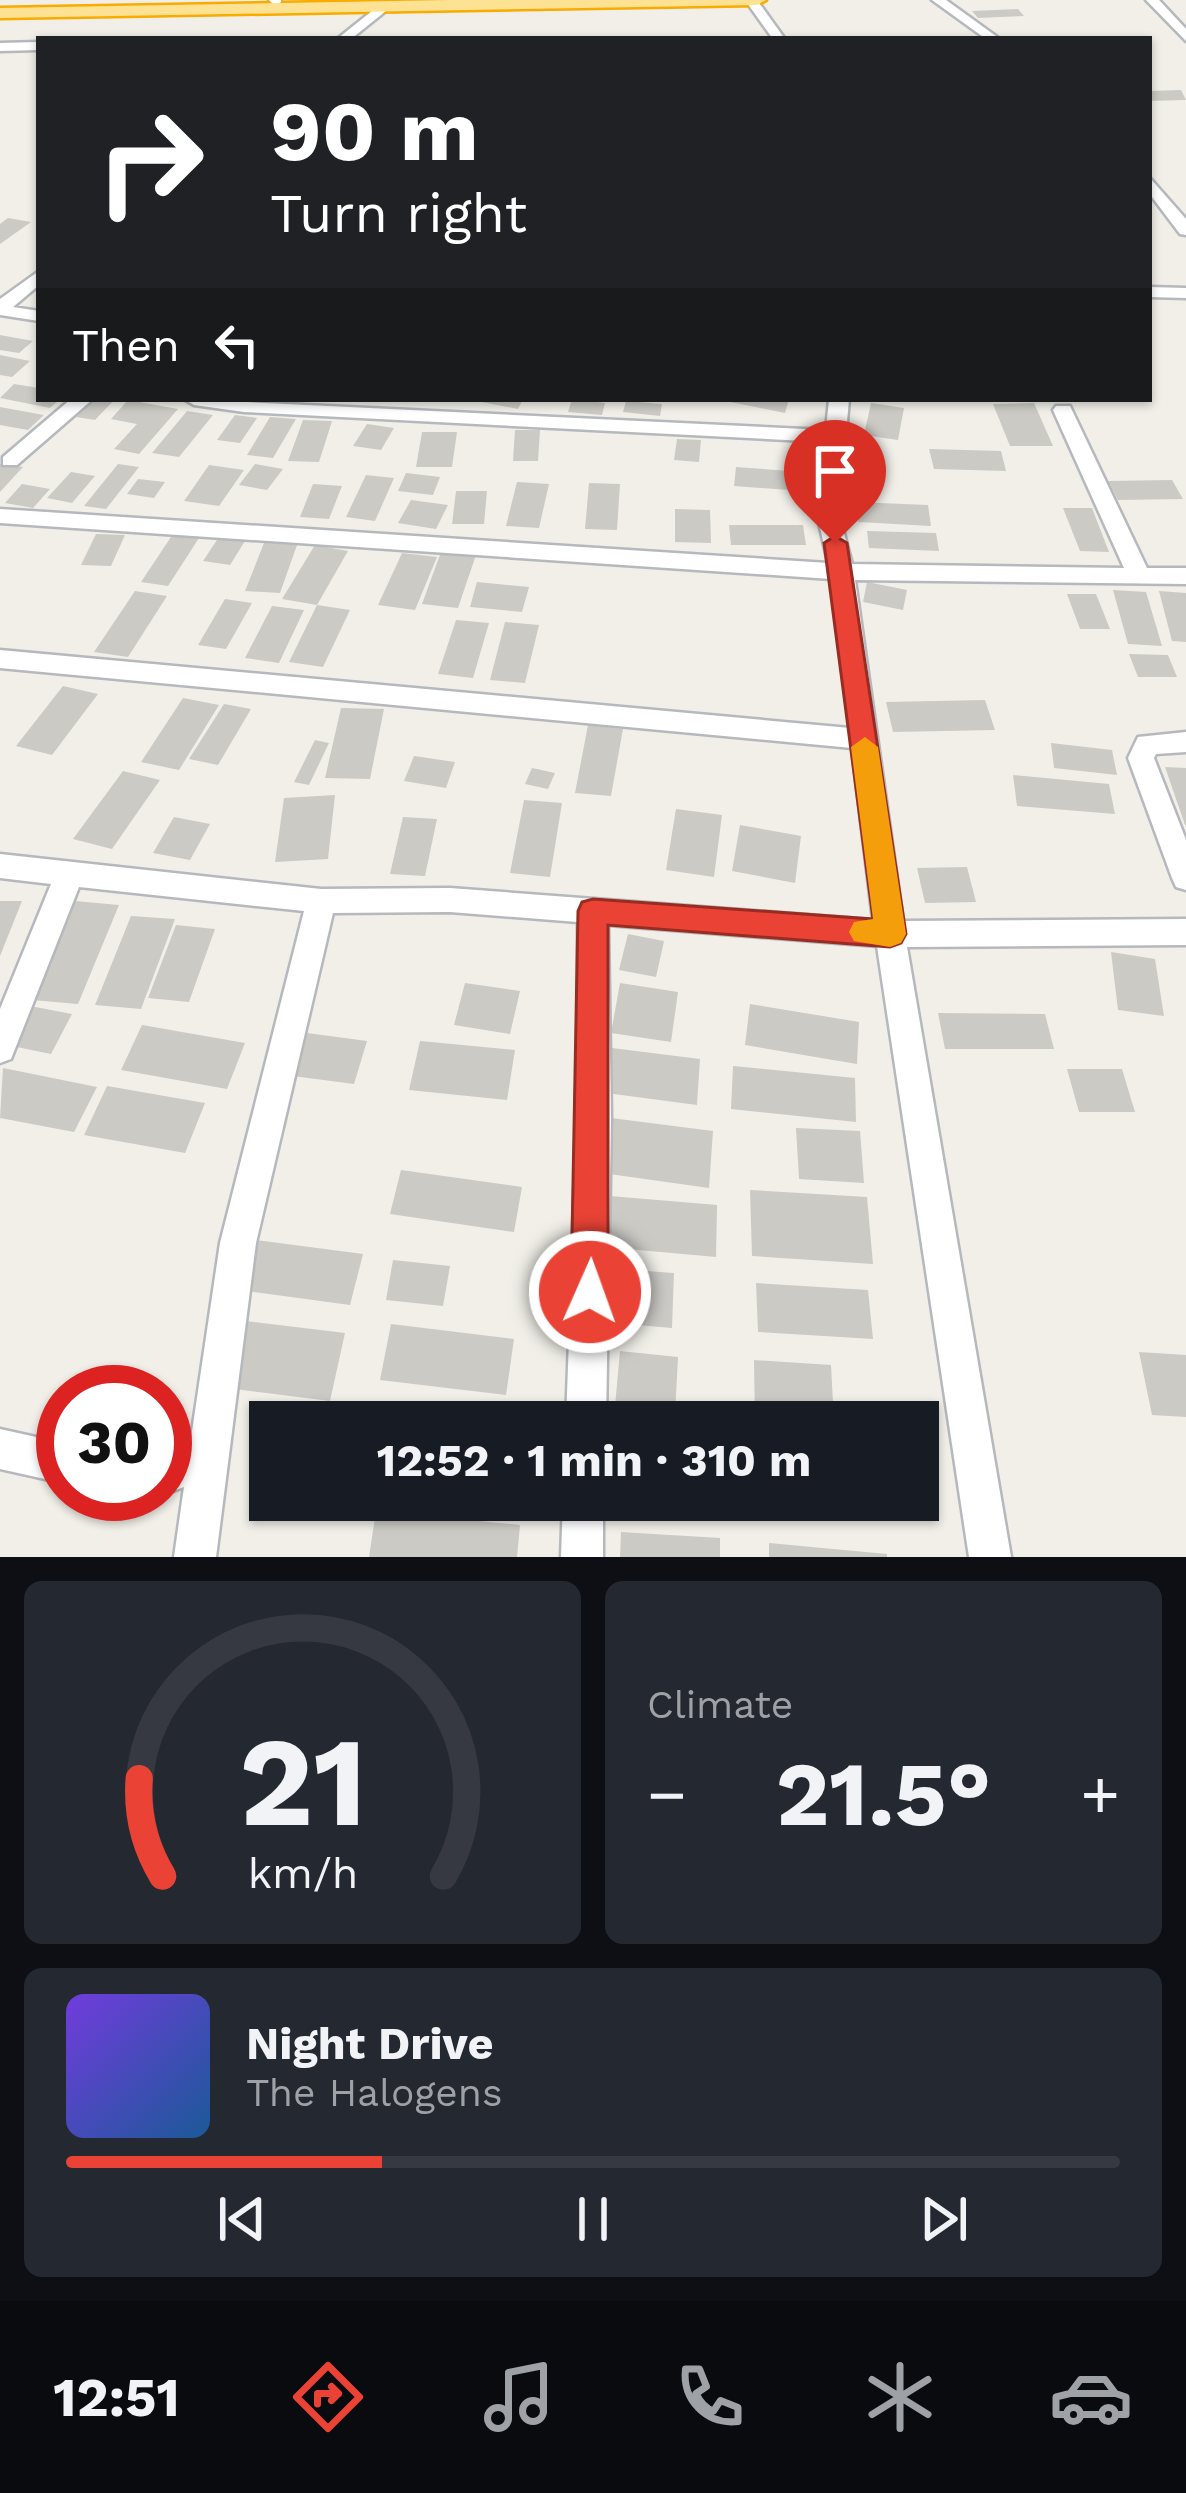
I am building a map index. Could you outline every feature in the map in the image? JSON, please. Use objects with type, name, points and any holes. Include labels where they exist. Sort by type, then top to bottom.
[{"type":"highway","points":[[0,10],[415,0]]},
{"type":"highway","points":[[0,10],[754,0]]},
{"type":"street","points":[[754,0],[777,36]]},
{"type":"street","points":[[938,0],[990,36]]},
{"type":"street","points":[[1152,0],[1186,37]]},
{"type":"street","points":[[347,36],[386,6]]},
{"type":"street","points":[[0,46],[36,46]]},
{"type":"street","points":[[1152,186],[1186,230]]},
{"type":"street","points":[[0,309],[36,279]]},
{"type":"street","points":[[1152,292],[1186,293]]},
{"type":"street","points":[[0,309],[36,315]]},
{"type":"street","points":[[10,461],[79,402]]},
{"type":"street","points":[[215,402],[650,430],[832,436]]},
{"type":"street","points":[[838,402],[828,514],[842,572],[890,934],[990,1557]]},
{"type":"street","points":[[1063,410],[1140,577]]},
{"type":"street","points":[[0,516],[842,572],[1186,576]]},
{"type":"street","points":[[0,659],[864,739]]},
{"type":"street","points":[[1186,742],[1147,744],[1141,758],[1186,878]]},
{"type":"street","points":[[0,866],[321,901],[450,900],[890,934],[1186,932]]},
{"type":"street","points":[[0,1048],[69,876]]},
{"type":"street","points":[[196,1557],[238,1243],[321,901]]},
{"type":"street","points":[[587,1401],[595,1118],[593,911]]},
{"type":"street","points":[[0,1449],[36,1457]]},
{"type":"street","points":[[192,1465],[208,1459]]},
{"type":"street","points":[[582,1557],[583,1521]]},
{"type":"building","points":[[1018,9],[1024,16],[978,18],[972,11]]},
{"type":"building","points":[[1181,90],[1186,100],[1152,101],[1152,91]]},
{"type":"building","points":[[8,218],[31,222],[0,244],[0,224]]},
{"type":"building","points":[[0,335],[33,341],[19,353],[0,350]]},
{"type":"building","points":[[0,355],[30,361],[12,377],[0,375]]},
{"type":"building","points":[[14,384],[36,388],[36,402],[57,402],[50,408],[0,398]]},
{"type":"building","points":[[83,402],[112,402],[95,420],[70,416]]},
{"type":"building","points":[[126,402],[178,409],[139,454],[114,449],[137,424],[111,419]]},
{"type":"building","points":[[482,402],[522,402],[518,409]]},
{"type":"building","points":[[571,402],[605,403],[602,415],[568,412]]},
{"type":"building","points":[[626,402],[662,404],[660,416],[623,412]]},
{"type":"building","points":[[731,402],[788,402],[785,413]]},
{"type":"building","points":[[871,403],[904,408],[898,440],[864,435]]},
{"type":"building","points":[[1034,403],[1053,446],[1010,446],[993,404]]},
{"type":"building","points":[[0,407],[44,415],[28,430],[0,425]]},
{"type":"building","points":[[187,411],[213,415],[179,457],[152,453]]},
{"type":"building","points":[[235,415],[257,418],[240,443],[217,440]]},
{"type":"building","points":[[270,417],[296,419],[273,458],[247,455]]},
{"type":"building","points":[[303,420],[332,421],[319,462],[288,461]]},
{"type":"building","points":[[367,424],[394,428],[381,450],[353,446]]},
{"type":"building","points":[[515,430],[540,430],[538,461],[513,461]]},
{"type":"building","points":[[422,432],[457,432],[452,467],[416,467]]},
{"type":"building","points":[[677,439],[701,440],[699,462],[674,460]]},
{"type":"building","points":[[929,449],[1001,451],[1006,471],[934,469]]},
{"type":"building","points":[[0,464],[23,467],[0,492]]},
{"type":"building","points":[[118,464],[139,467],[106,509],[84,506]]},
{"type":"building","points":[[255,464],[283,469],[267,490],[239,485]]},
{"type":"building","points":[[209,465],[244,470],[219,506],[184,501]]},
{"type":"building","points":[[736,467],[790,471],[789,490],[734,486]]},
{"type":"building","points":[[71,472],[95,476],[72,503],[47,498]]},
{"type":"building","points":[[406,473],[440,477],[433,495],[398,491]]},
{"type":"building","points":[[366,475],[394,478],[375,521],[346,517]]},
{"type":"building","points":[[138,479],[165,482],[154,498],[127,494]]},
{"type":"building","points":[[1172,480],[1183,499],[1118,500],[1108,481]]},
{"type":"building","points":[[517,482],[549,484],[539,528],[506,526]]},
{"type":"building","points":[[589,483],[620,484],[617,530],[585,529]]},
{"type":"building","points":[[22,484],[50,489],[33,508],[5,503]]},
{"type":"building","points":[[313,484],[342,486],[329,519],[300,517]]},
{"type":"building","points":[[456,491],[487,491],[484,524],[452,524]]},
{"type":"building","points":[[411,500],[448,505],[436,529],[398,523]]},
{"type":"building","points":[[856,502],[928,505],[931,526],[858,522]]},
{"type":"building","points":[[1063,508],[1092,508],[1109,552],[1080,551]]},
{"type":"building","points":[[675,509],[710,510],[711,543],[675,542]]},
{"type":"building","points":[[729,525],[803,525],[806,545],[731,545]]},
{"type":"building","points":[[867,531],[936,533],[939,551],[869,548]]},
{"type":"building","points":[[96,534],[125,535],[111,566],[81,565]]},
{"type":"building","points":[[173,534],[199,538],[168,586],[141,582]]},
{"type":"building","points":[[219,537],[245,541],[230,565],[203,561]]},
{"type":"building","points":[[264,543],[297,545],[280,593],[245,591]]},
{"type":"building","points":[[315,545],[348,551],[317,605],[282,599]]},
{"type":"building","points":[[441,552],[476,555],[458,608],[422,604]]},
{"type":"building","points":[[402,553],[437,557],[415,610],[378,605]]},
{"type":"building","points":[[477,582],[529,587],[522,612],[470,607]]},
{"type":"building","points":[[867,582],[907,590],[903,610],[863,602]]},
{"type":"building","points":[[1113,590],[1146,592],[1162,646],[1128,644]]},
{"type":"building","points":[[135,591],[167,596],[128,657],[94,652]]},
{"type":"building","points":[[1159,591],[1186,593],[1186,642],[1172,641]]},
{"type":"building","points":[[1067,594],[1096,594],[1110,629],[1080,629]]},
{"type":"building","points":[[225,599],[252,603],[226,649],[198,645]]},
{"type":"building","points":[[317,605],[350,610],[323,667],[289,662]]},
{"type":"building","points":[[272,606],[304,610],[279,663],[245,658]]},
{"type":"building","points":[[456,620],[489,623],[473,678],[438,674]]},
{"type":"building","points":[[505,622],[539,625],[525,683],[490,680]]},
{"type":"building","points":[[1129,654],[1168,655],[1177,677],[1138,677]]},
{"type":"building","points":[[63,686],[98,694],[52,755],[16,746]]},
{"type":"building","points":[[183,698],[219,705],[179,770],[141,762]]},
{"type":"building","points":[[985,700],[995,730],[893,732],[886,702]]},
{"type":"building","points":[[224,704],[251,709],[218,765],[189,759]]},
{"type":"building","points":[[341,708],[384,709],[370,779],[325,778]]},
{"type":"building","points":[[588,725],[623,729],[611,796],[575,793]]},
{"type":"building","points":[[315,740],[329,743],[309,785],[294,782]]},
{"type":"building","points":[[1051,743],[1112,750],[1117,775],[1054,768]]},
{"type":"building","points":[[414,756],[455,762],[446,788],[404,781]]},
{"type":"building","points":[[1165,767],[1186,768],[1186,825],[1185,825]]},
{"type":"building","points":[[532,768],[555,773],[548,789],[525,784]]},
{"type":"building","points":[[123,771],[160,780],[112,849],[73,839]]},
{"type":"building","points":[[1013,775],[1109,784],[1115,814],[1017,806]]},
{"type":"building","points":[[335,795],[328,859],[275,862],[284,798]]},
{"type":"building","points":[[524,800],[562,803],[550,877],[510,873]]},
{"type":"building","points":[[676,809],[722,815],[714,877],[666,870]]},
{"type":"building","points":[[174,817],[210,824],[190,860],[153,853]]},
{"type":"building","points":[[403,817],[437,819],[425,876],[390,874]]},
{"type":"building","points":[[740,825],[801,836],[795,883],[732,871]]},
{"type":"building","points":[[967,867],[976,902],[925,903],[917,868]]},
{"type":"building","points":[[0,901],[22,901],[0,956]]},
{"type":"building","points":[[75,901],[119,905],[78,1004],[32,1000]]},
{"type":"building","points":[[131,916],[175,919],[141,1009],[95,1005]]},
{"type":"building","points":[[176,925],[215,929],[189,1002],[148,998]]},
{"type":"building","points":[[628,934],[664,941],[656,977],[619,970]]},
{"type":"building","points":[[1111,952],[1155,959],[1164,1016],[1118,1010]]},
{"type":"building","points":[[465,983],[520,991],[510,1034],[454,1025]]},
{"type":"building","points":[[620,983],[678,992],[671,1042],[611,1033]]},
{"type":"building","points":[[750,1004],[859,1022],[857,1064],[745,1045]]},
{"type":"building","points":[[30,1006],[72,1014],[51,1054],[7,1045]]},
{"type":"building","points":[[938,1013],[1045,1014],[1054,1049],[945,1049]]},
{"type":"building","points":[[142,1025],[245,1043],[227,1089],[121,1070]]},
{"type":"building","points":[[307,1033],[367,1041],[354,1084],[293,1076]]},
{"type":"building","points":[[420,1041],[515,1050],[507,1100],[409,1090]]},
{"type":"building","points":[[612,1048],[700,1059],[697,1105],[606,1093]]},
{"type":"building","points":[[733,1066],[855,1078],[856,1122],[731,1109]]},
{"type":"building","points":[[3,1068],[97,1087],[74,1132],[0,1118]]},
{"type":"building","points":[[1067,1069],[1122,1069],[1135,1112],[1079,1112]]},
{"type":"building","points":[[107,1086],[205,1103],[185,1153],[84,1135]]},
{"type":"building","points":[[603,1117],[713,1131],[709,1188],[595,1172]]},
{"type":"building","points":[[796,1128],[860,1131],[864,1183],[799,1179]]},
{"type":"building","points":[[401,1170],[522,1187],[514,1232],[390,1214]]},
{"type":"building","points":[[750,1190],[867,1197],[873,1264],[752,1256]]},
{"type":"building","points":[[598,1195],[717,1205],[716,1257],[594,1246]]},
{"type":"building","points":[[256,1240],[363,1254],[350,1305],[240,1290]]},
{"type":"building","points":[[393,1260],[450,1266],[443,1306],[386,1300]]},
{"type":"building","points":[[606,1268],[674,1273],[672,1328],[602,1322]]},
{"type":"building","points":[[756,1283],[868,1290],[873,1339],[758,1332]]},
{"type":"building","points":[[246,1321],[345,1333],[330,1401],[227,1388]]},
{"type":"building","points":[[391,1324],[514,1339],[506,1395],[380,1380]]},
{"type":"building","points":[[620,1351],[678,1357],[676,1401],[615,1401]]},
{"type":"building","points":[[1139,1352],[1186,1355],[1186,1417],[1152,1415]]},
{"type":"building","points":[[754,1360],[831,1365],[833,1401],[755,1401]]},
{"type":"building","points":[[374,1521],[520,1525],[517,1557],[369,1557]]},
{"type":"building","points":[[621,1532],[720,1538],[720,1557],[620,1557]]},
{"type":"building","points":[[769,1543],[887,1554],[887,1557],[769,1557]]},
{"type":"slow traffic","points":[[864,932],[890,934],[865,747]]},
{"type":"route","points":[[590,1292],[595,1118],[593,911],[890,934],[835,543]]}]
